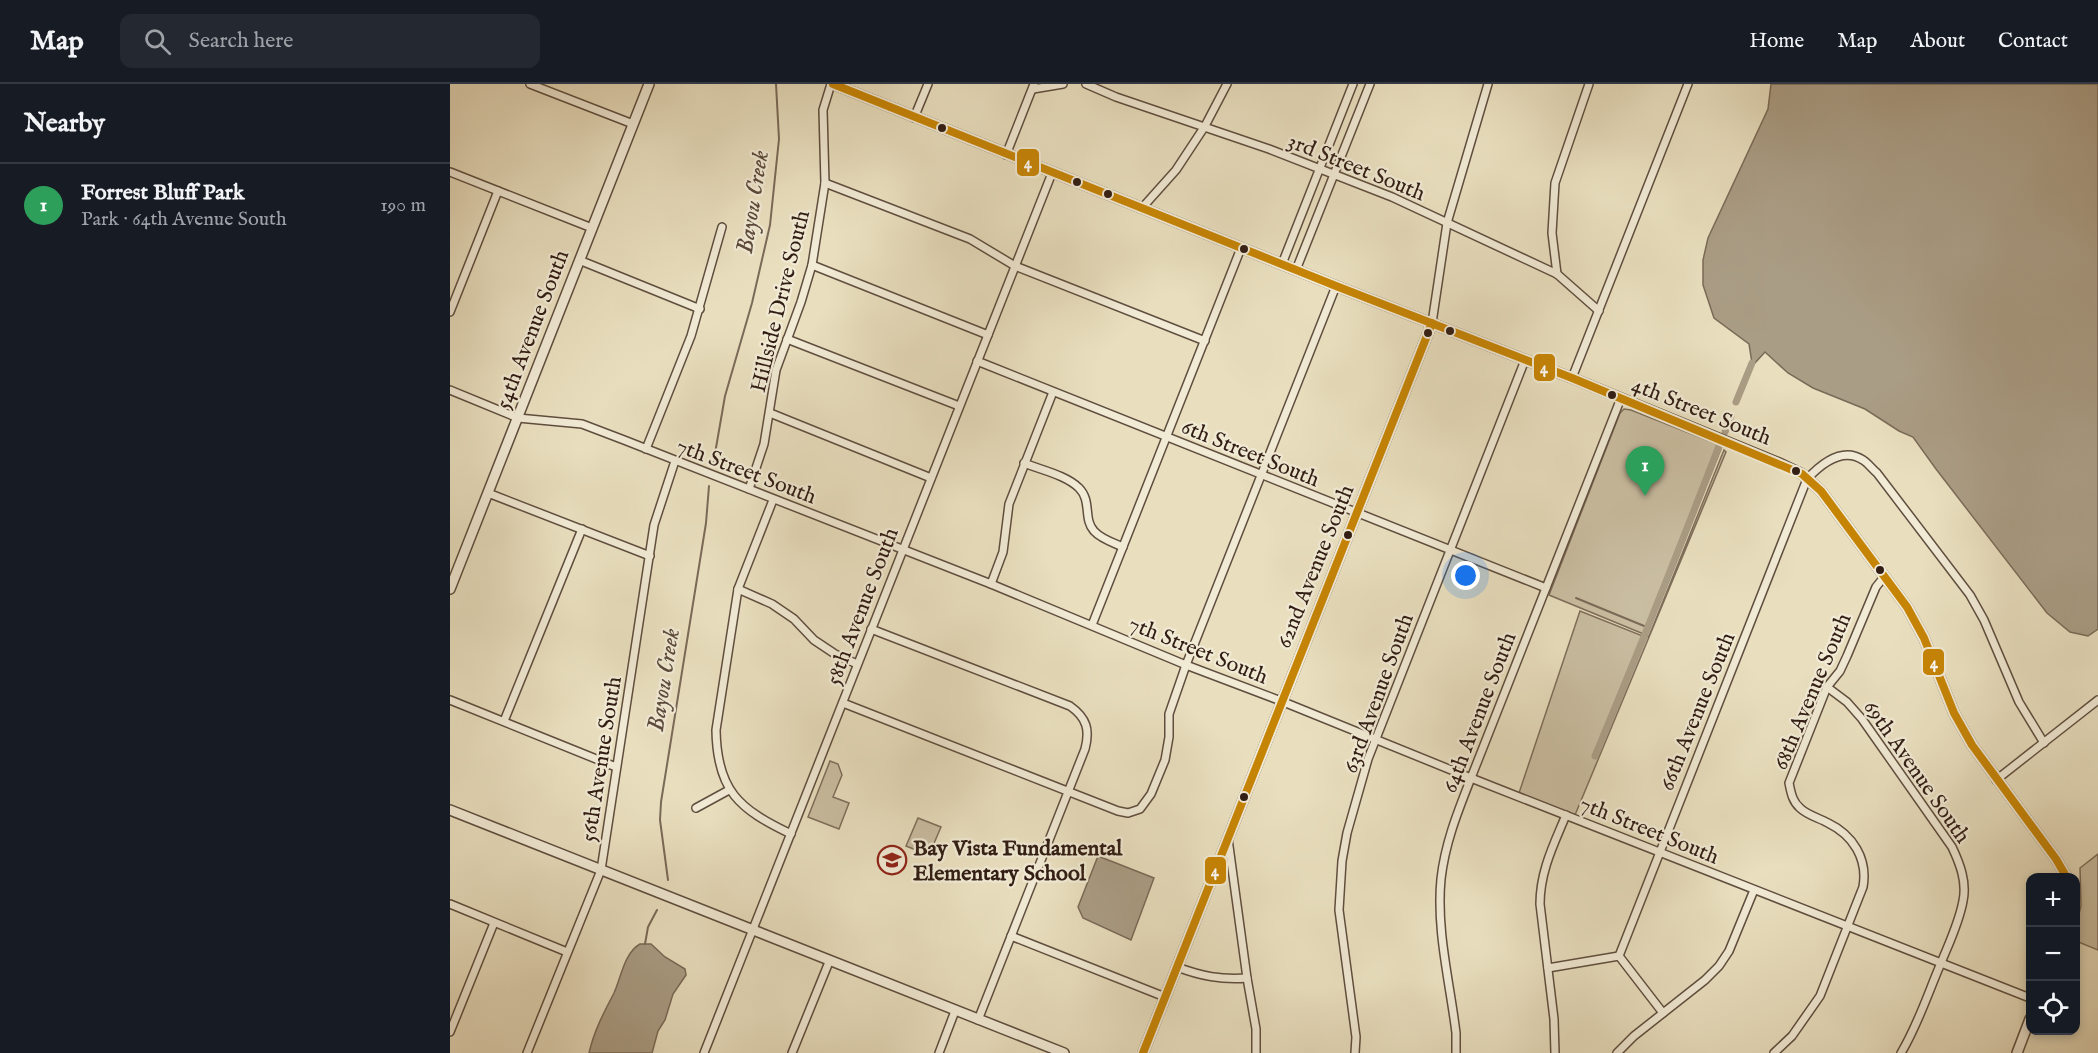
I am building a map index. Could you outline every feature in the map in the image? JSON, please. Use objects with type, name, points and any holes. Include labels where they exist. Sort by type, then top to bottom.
[{"type":"street","points":[[530,84],[633,124]]},
{"type":"street","name":"54th Avenue South","points":[[450,589],[649,84]]},
{"type":"street","name":"4th Street South","points":[[832,84],[1572,378],[1786,466],[1807,479],[1821,491],[1907,607],[1924,638],[1954,714],[1972,746],[2064,873]]},
{"type":"street","name":"Hillside Drive South","points":[[749,489],[764,444],[776,370],[812,265],[825,183],[823,110],[832,84]]},
{"type":"street","points":[[914,118],[928,84]]},
{"type":"street","points":[[1006,154],[1034,86],[1063,84]]},
{"type":"street","name":"3rd Street South","points":[[1086,84],[1116,97],[1205,126],[1392,197],[1557,274],[1599,311]]},
{"type":"street","points":[[1142,208],[1176,170],[1205,126],[1227,84]]},
{"type":"street","points":[[1282,264],[1353,84]]},
{"type":"street","points":[[1296,270],[1370,84]]},
{"type":"street","name":"62nd Avenue South","points":[[1143,1053],[1432,324],[1448,223],[1488,84]]},
{"type":"street","points":[[1557,274],[1552,233],[1555,183],[1589,84]]},
{"type":"street","points":[[1572,378],[1688,84]]},
{"type":"street","points":[[450,172],[592,228]]},
{"type":"street","name":"58th Avenue South","points":[[704,1053],[1052,173]]},
{"type":"street","points":[[825,183],[970,239],[1015,266],[1205,341]]},
{"type":"street","points":[[450,312],[498,191]]},
{"type":"street","points":[[646,449],[691,336],[722,227]]},
{"type":"street","points":[[1092,626],[1241,248]]},
{"type":"street","points":[[579,261],[700,309]]},
{"type":"street","points":[[812,265],[988,335]]},
{"type":"street","points":[[843,703],[1118,811],[1128,813],[1140,809],[1151,794],[1162,767],[1169,737],[1168,714],[1186,665],[1336,286]]},
{"type":"street","points":[[787,339],[960,406]]},
{"type":"street","name":"63rd Avenue South","points":[[1355,1053],[1356,1037],[1339,910],[1342,861],[1347,833],[1368,759],[1525,360]]},
{"type":"street","name":"6th Street South","points":[[977,361],[1546,588]]},
{"type":"street","name":"7th Street South","points":[[450,390],[518,418],[582,424],[991,584],[1186,665],[2026,996]]},
{"type":"street","points":[[991,584],[1004,552],[1009,504],[1053,392]]},
{"type":"street","name":"64th Avenue South","points":[[1455,1053],[1456,1033],[1440,903],[1445,854],[1451,830],[1621,398]]},
{"type":"street","points":[[770,413],[931,478]]},
{"type":"street","points":[[1807,479],[1820,465],[1843,456],[1862,459],[1877,473],[1970,595],[1984,620],[2019,702],[2044,743]]},
{"type":"street","name":"56th Avenue South","points":[[527,1053],[601,870],[654,525],[675,461]]},
{"type":"street","points":[[1024,463],[1070,481],[1079,488],[1085,495],[1089,521],[1095,532],[1123,547]]},
{"type":"street","name":"66th Avenue South","points":[[1619,956],[1807,479]]},
{"type":"street","points":[[488,493],[650,556]]},
{"type":"street","points":[[773,500],[738,589],[716,730],[716,751],[729,790],[759,818],[791,834]]},
{"type":"street","points":[[504,720],[582,529]]},
{"type":"street","name":"68th Avenue South","points":[[1774,1053],[1797,1030],[1820,996],[1863,887],[1865,875],[1861,856],[1847,835],[1798,807],[1791,793],[1790,783],[1827,687],[1840,671],[1875,587],[1884,577]]},
{"type":"street","points":[[738,589],[772,604],[794,619],[814,640],[835,654],[857,664]]},
{"type":"street","points":[[871,629],[1070,706],[1083,717],[1088,726],[1088,738],[1069,792],[978,1020]]},
{"type":"street","name":"69th Avenue South","points":[[1827,687],[1847,702],[1862,719],[1952,848],[1960,864],[1964,882],[1963,900],[1957,923],[1917,1021],[1901,1053]]},
{"type":"street","points":[[450,700],[616,767]]},
{"type":"street","points":[[1996,780],[2098,700]]},
{"type":"street","points":[[696,808],[729,790]]},
{"type":"street","points":[[450,810],[829,962],[1064,1053]]},
{"type":"street","points":[[1555,1053],[1554,1019],[1539,904],[1543,871],[1566,815]]},
{"type":"street","points":[[1228,837],[1256,1029],[1256,1053]]},
{"type":"street","points":[[1617,1053],[1634,1036],[1719,966],[1729,951],[1754,890]]},
{"type":"street","points":[[450,904],[567,952]]},
{"type":"street","points":[[450,1032],[494,923]]},
{"type":"street","points":[[1011,936],[1165,997]]},
{"type":"street","points":[[1548,968],[1619,956],[1663,1013]]},
{"type":"street","points":[[792,1053],[829,962]]},
{"type":"street","points":[[1177,967],[1210,978],[1247,978]]},
{"type":"street","points":[[939,1053],[956,1011]]},
{"type":"street","points":[[2017,1053],[2026,1031]]},
{"type":"shaded area","points":[[1771,84],[2098,84],[2098,629],[2088,636],[2070,632],[2047,613],[1913,437],[1899,431],[1865,409],[1813,388],[1788,373],[1765,352],[1754,364],[1752,363],[1749,344],[1714,318],[1703,285],[1703,260],[1708,238],[1768,109]]},
{"type":"shaded area","points":[[1624,409],[1717,444],[1721,449],[1646,635],[1549,595],[1620,413]]},
{"type":"shaded area","points":[[1724,450],[1726,452],[1575,815],[1519,793],[1580,611],[1645,637],[1649,636]]},
{"type":"shaded area","points":[[830,761],[838,764],[842,775],[833,797],[849,803],[839,829],[808,817]]},
{"type":"shaded area","points":[[918,818],[941,827],[929,855],[906,846]]},
{"type":"shaded area","points":[[2098,854],[2098,950],[2080,943],[2080,868]]},
{"type":"shaded area","points":[[1098,856],[1154,878],[1131,940],[1083,918],[1078,907]]},
{"type":"shaded area","points":[[640,944],[651,944],[665,957],[685,969],[686,975],[673,994],[652,1053],[589,1053],[596,1029],[630,953]]},
{"type":"waterway","name":"Bayou Creek","points":[[713,465],[725,396],[752,303],[770,225],[779,139],[776,84]]},
{"type":"waterway","points":[[1736,402],[1752,363]]},
{"type":"waterway","points":[[1725,432],[1731,416]]},
{"type":"waterway","points":[[1595,756],[1719,446]]},
{"type":"waterway","name":"Bayou Creek","points":[[668,880],[660,820],[661,802],[706,523],[709,486]]},
{"type":"waterway","points":[[1576,598],[1649,628]]},
{"type":"waterway","name":"Bayou Creek","points":[[645,944],[648,927],[657,910]]},
{"type":"transit line","name":"4","points":[[833,84],[1572,378],[1802,474],[1821,491],[1907,607],[1924,638],[1954,713],[1972,745],[2064,873]]},
{"type":"transit line","name":"4","points":[[1143,1053],[1432,323]]},
{"type":"place","name":"Forrest Bluff Park","points":[[1645,496]]},
{"type":"place","name":"Bay Vista Fundamental Elementary School","points":[[892,860]]}]
